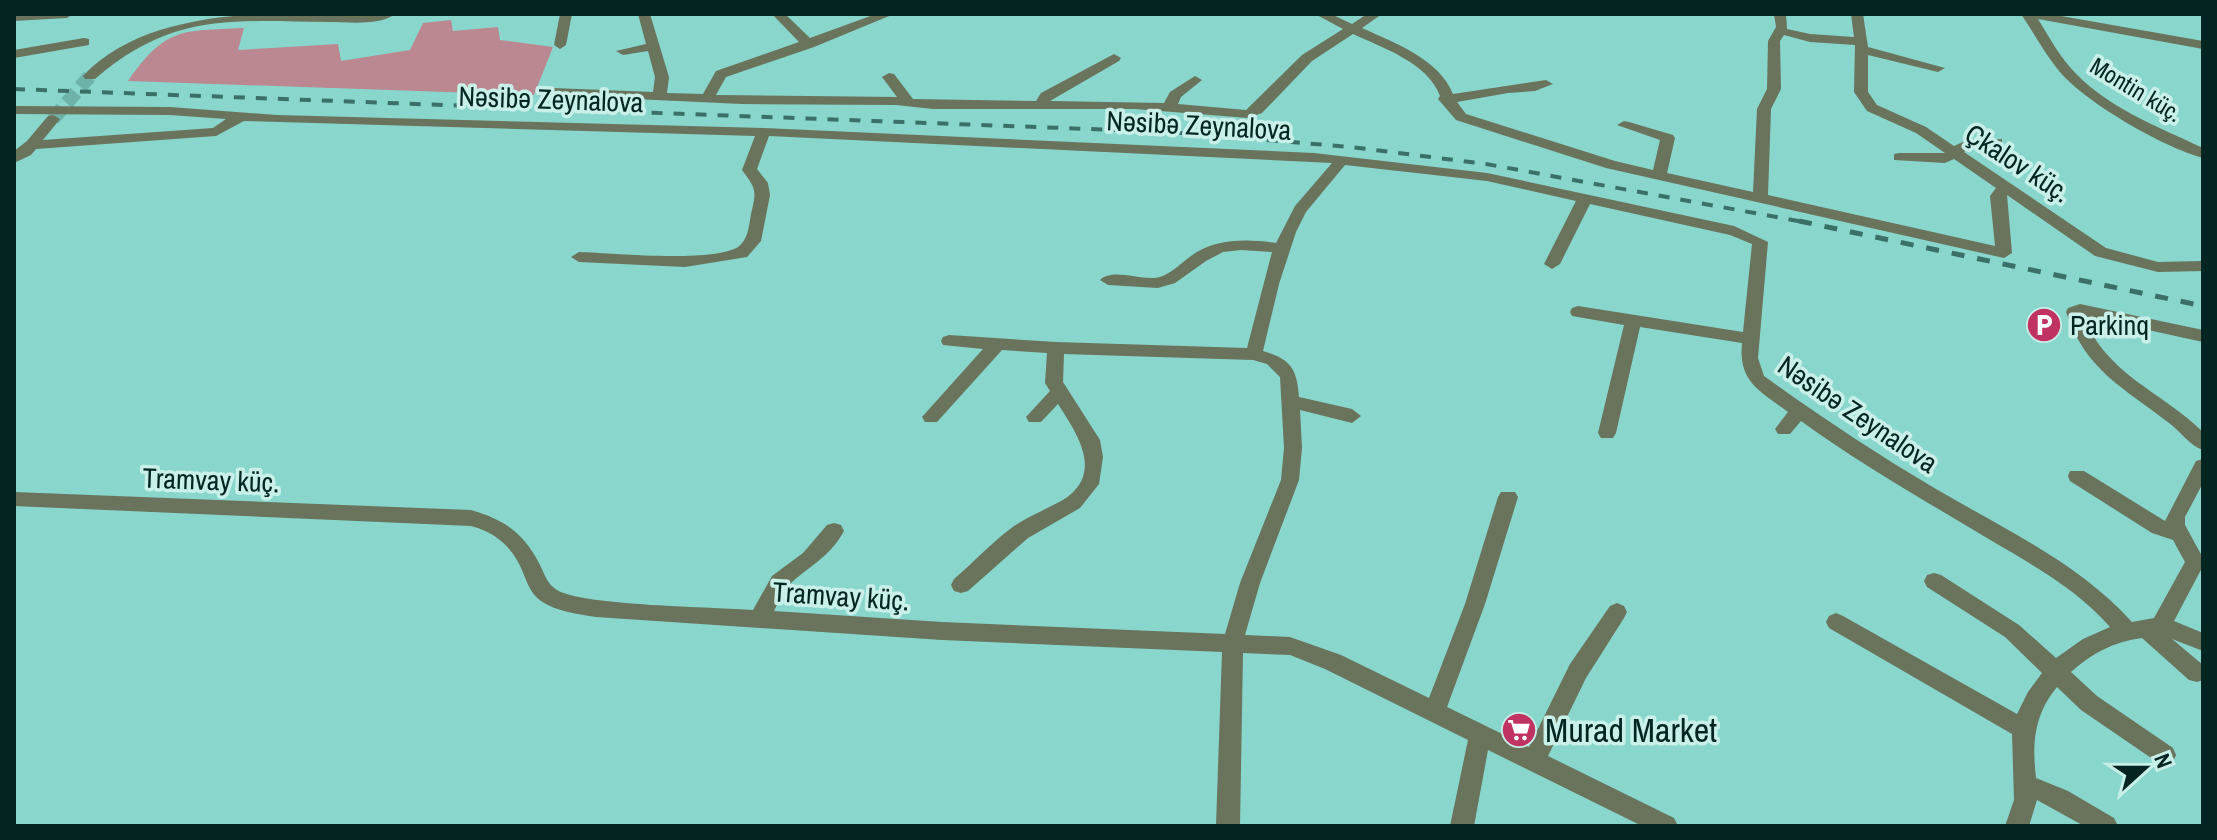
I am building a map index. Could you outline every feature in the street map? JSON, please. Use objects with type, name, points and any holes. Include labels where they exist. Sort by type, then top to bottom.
[{"type":"street","points":[[14,17],[67,14]]},
{"type":"street","points":[[310,18],[351,14]]},
{"type":"street","points":[[90,76],[119,49],[168,27],[223,18],[389,14]]},
{"type":"street","points":[[560,45],[566,14]]},
{"type":"street","points":[[644,14],[662,77],[660,94]]},
{"type":"street","points":[[778,14],[809,44]]},
{"type":"street","points":[[708,97],[721,74],[888,14]]},
{"type":"street","points":[[1321,14],[1425,67],[1442,82],[1445,99],[1461,117],[1526,140],[1659,176],[2004,253],[1997,207],[1997,196],[2004,189]]},
{"type":"street","points":[[553,92],[1169,108],[1241,115],[1253,113],[1295,68],[1376,14]]},
{"type":"street","points":[[1760,197],[1764,109],[1774,89],[1774,41],[1781,31],[1780,14]]},
{"type":"street","points":[[1857,14],[1861,45]]},
{"type":"street","points":[[2028,14],[2203,45]]},
{"type":"street","name":"Montin küç.","points":[[2028,14],[2066,72],[2080,86],[2125,115],[2203,154]]},
{"type":"street","points":[[1781,31],[1861,45],[1938,68]]},
{"type":"street","points":[[14,54],[84,42]]},
{"type":"street","name":"Çkalov küç.","points":[[1861,45],[1861,92],[1880,113],[1921,130],[2004,189],[2069,227],[2101,252],[2170,268],[2203,266]]},
{"type":"street","points":[[623,51],[655,46]]},
{"type":"street","points":[[1040,105],[1046,96],[1114,58]]},
{"type":"street","points":[[889,77],[908,102]]},
{"type":"street","points":[[1169,108],[1175,95],[1195,80]]},
{"type":"street","points":[[1445,99],[1481,97],[1505,89],[1529,90],[1546,84]]},
{"type":"street","name":"Nəsibə Zeynalova","points":[[14,110],[170,111],[240,117],[764,132],[1341,160],[1487,177],[1586,197],[1757,239],[1760,245],[1749,358],[1756,379],[1798,412],[1871,460],[2063,573],[2103,604],[2145,628],[2197,673]]},
{"type":"street","points":[[14,159],[30,145],[216,132],[240,117]]},
{"type":"street","points":[[14,166],[53,119]]},
{"type":"street","points":[[1624,125],[1668,138],[1659,176]]},
{"type":"street","points":[[579,257],[685,262],[741,253],[753,241],[763,195],[761,183],[749,170],[764,132]]},
{"type":"street","points":[[1899,157],[1929,160],[1955,154],[1965,145],[1997,142]]},
{"type":"street","points":[[1254,354],[1264,308],[1296,215],[1325,186],[1341,160]]},
{"type":"street","points":[[1552,264],[1586,197]]},
{"type":"street","points":[[1108,280],[1157,283],[1167,280],[1202,255],[1226,246],[1245,244],[1284,249]]},
{"type":"street","points":[[2203,336],[2080,310],[2074,312],[2085,344],[2101,365],[2175,418],[2203,443]]},
{"type":"street","points":[[1578,312],[1753,339]]},
{"type":"street","points":[[1607,433],[1633,320]]},
{"type":"street","points":[[949,341],[996,346],[1254,354],[1284,367],[1289,375],[1292,402],[1290,480],[1250,583],[1233,641],[1228,826]]},
{"type":"street","points":[[931,417],[996,346]]},
{"type":"street","points":[[961,585],[1021,532],[1084,495],[1090,484],[1094,457],[1091,440],[1081,420],[1058,393],[1052,370],[1056,348]]},
{"type":"street","points":[[1035,417],[1058,393]]},
{"type":"street","points":[[1292,402],[1352,416]]},
{"type":"street","points":[[1784,429],[1798,412]]},
{"type":"street","points":[[2145,628],[2195,562],[2194,554],[2179,534],[2175,517],[2203,466]]},
{"type":"street","points":[[2077,476],[2159,527],[2179,534]]},
{"type":"street","points":[[1434,713],[1475,604],[1508,497]]},
{"type":"street","name":"Tramvay küç.","points":[[14,499],[471,518],[497,524],[511,533],[525,553],[542,590],[561,602],[596,608],[1290,646],[1314,654],[1666,826]]},
{"type":"street","points":[[759,619],[779,582],[810,559],[834,531]]},
{"type":"street","points":[[1934,581],[2012,631],[2089,703],[2165,755]]},
{"type":"street","points":[[1534,761],[1578,671],[1617,612]]},
{"type":"street","points":[[1836,622],[2022,728]]},
{"type":"street","points":[[2017,826],[2027,800],[2022,728],[2042,687],[2056,673],[2090,645],[2145,628],[2203,642]]},
{"type":"street","points":[[1462,826],[1480,735]]},
{"type":"street","points":[[2027,785],[2060,799],[2106,826]]},
{"type":"shaded area","points":[[451,20],[453,31],[498,27],[500,40],[553,47],[534,95],[128,81],[153,50],[177,35],[190,32],[244,28],[238,50],[338,44],[341,61],[410,50],[423,23]]},
{"type":"tunnel","points":[[53,119],[90,76]]},
{"type":"railway","points":[[14,89],[1170,132],[1351,147],[1486,164],[1805,222]]},
{"type":"railway","points":[[1799,221],[1805,222]]},
{"type":"railway","points":[[1805,222],[2203,306]]},
{"type":"place","name":"Parkinq","points":[[2044,325]]},
{"type":"place","name":"Murad Market","points":[[1519,730]]}]
